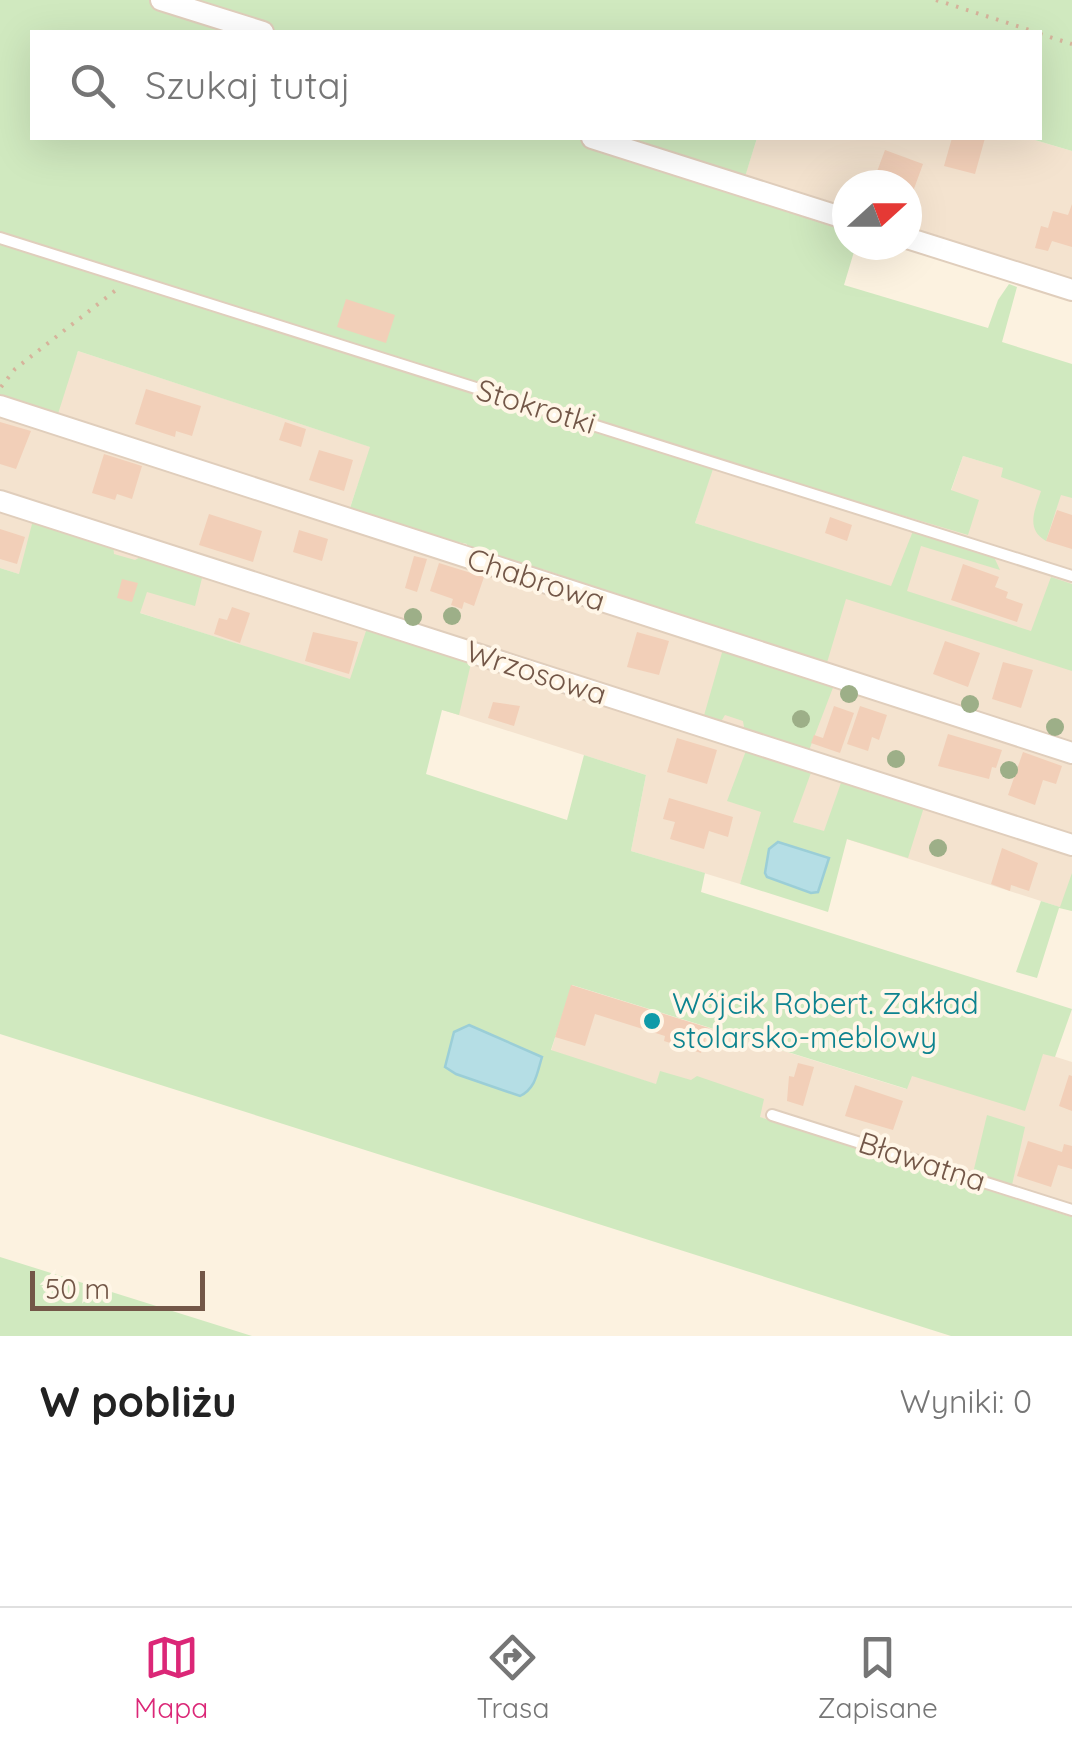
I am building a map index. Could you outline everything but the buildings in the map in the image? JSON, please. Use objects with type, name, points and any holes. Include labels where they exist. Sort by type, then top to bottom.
[{"type":"street","points":[[161,0],[257,30]]},
{"type":"street","points":[[598,140],[832,213]]},
{"type":"street","points":[[922,243],[1072,290]]},
{"type":"street","name":"Chabrowa","points":[[0,406],[1072,753]]},
{"type":"street","name":"Wrzosowa","points":[[0,502],[1072,845]]},
{"type":"lane","name":"Stokrotki","points":[[0,238],[1072,576]]},
{"type":"lane","name":"Bławatna","points":[[772,1114],[1072,1210]]},
{"type":"path","points":[[936,0],[1029,30]]},
{"type":"path","points":[[1042,34],[1072,44]]},
{"type":"path","points":[[0,388],[14,369],[90,312],[102,298],[139,282]]},
{"type":"shaded area","points":[[756,140],[1035,140],[1072,151],[1072,281],[922,235],[922,170],[832,170],[832,206],[744,179]]},
{"type":"shaded area","points":[[78,351],[371,447],[348,513],[560,575],[564,583],[719,531],[695,523],[715,460],[951,491],[963,456],[1072,488],[1072,911],[762,812],[740,884],[631,851],[646,775],[0,568],[0,418],[48,433]]},
{"type":"shaded area","points":[[571,985],[906,1089],[930,1017],[1072,1062],[1072,1217],[551,1051]]},
{"type":"green space","points":[[0,0],[1072,0],[1072,151],[1035,140],[1042,140],[1042,30],[30,30],[30,140],[756,140],[740,193],[832,223],[832,260],[852,260],[844,285],[988,328],[998,300],[1009,284],[1017,287],[1002,342],[1072,364],[1072,498],[1061,495],[1046,541],[1034,525],[1041,491],[1001,477],[1003,468],[963,456],[951,490],[979,500],[968,535],[716,460],[695,523],[891,586],[913,531],[994,557],[1000,570],[921,546],[907,591],[1031,631],[1051,577],[1072,584],[1072,671],[846,599],[826,666],[564,583],[560,575],[542,569],[533,573],[466,550],[467,544],[433,541],[348,514],[370,447],[78,351],[57,417],[0,399]]},
{"type":"green space","points":[[33,520],[113,545],[114,554],[135,560],[142,556],[203,574],[195,606],[147,592],[140,613],[350,679],[368,625],[472,659],[459,715],[442,710],[426,774],[567,820],[584,755],[646,775],[631,851],[705,873],[701,892],[1072,1009],[1055,1057],[1043,1054],[1025,1111],[912,1076],[907,1089],[572,985],[551,1050],[656,1084],[660,1071],[691,1080],[697,1076],[764,1099],[760,1117],[1072,1217],[1072,1336],[951,1336],[0,1034],[0,568],[19,574]]},
{"type":"green space","points":[[723,649],[834,685],[808,753],[745,733],[743,721],[725,715],[719,725],[703,719]]},
{"type":"green space","points":[[747,748],[812,770],[793,822],[824,831],[842,780],[924,807],[908,858],[847,839],[828,912],[740,884],[761,812],[727,801]]},
{"type":"green space","points":[[1072,873],[1072,911],[1059,908],[1037,978],[1016,972],[1041,901],[1060,907]]},
{"type":"green space","points":[[987,1115],[1025,1127],[1012,1185],[973,1173]]},
{"type":"green space","points":[[0,1257],[252,1336],[0,1336]]},
{"type":"water","points":[[778,842],[829,858],[818,892],[767,877],[769,849]]},
{"type":"water","points":[[469,1025],[542,1057],[535,1080],[525,1093],[520,1096],[445,1067],[454,1032]]},
{"type":"place","name":"Wójcik Robert. Zakład stolarsko-meblowy","points":[[652,1021]]}]
